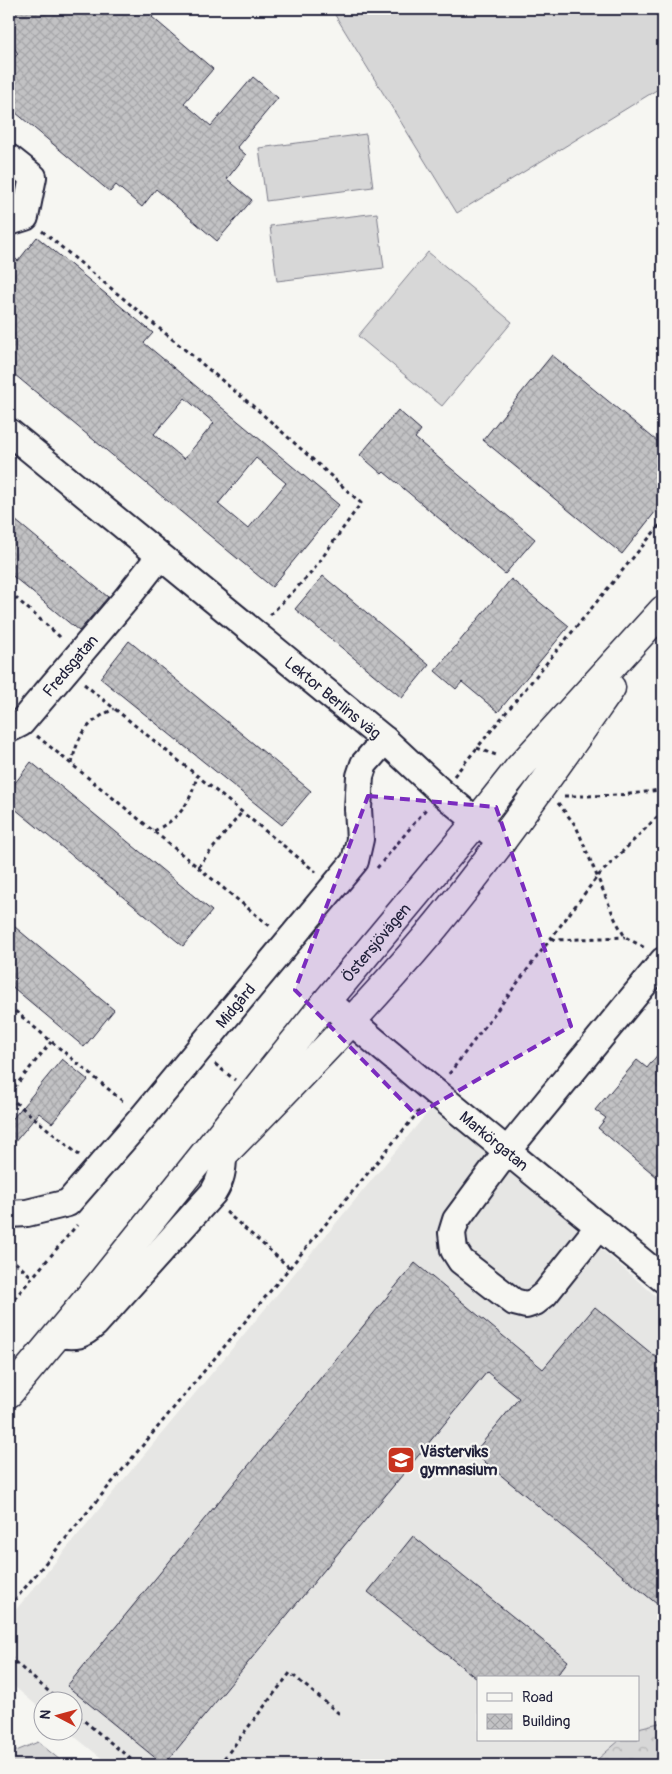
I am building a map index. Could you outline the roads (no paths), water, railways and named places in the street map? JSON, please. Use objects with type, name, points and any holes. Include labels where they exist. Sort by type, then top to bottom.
[{"type":"main road","name":"Östersjövägen","points":[[9,1393],[100,1284],[327,1000],[519,768],[663,611]]},
{"type":"main road","name":"Östersjövägen","points":[[100,1284],[352,1022],[428,934],[546,791],[663,611]]},
{"type":"street","points":[[9,158],[33,178],[17,220]]},
{"type":"street","name":"Lektor Berlins väg","points":[[9,432],[385,740],[502,842]]},
{"type":"street","name":"Fredsgatan","points":[[15,726],[127,598],[159,556]]},
{"type":"street","name":"Midgård","points":[[9,1214],[27,1213],[68,1203],[142,1118],[355,861],[360,839],[358,809],[360,776],[364,764],[385,740]]},
{"type":"street","points":[[599,1226],[545,1294],[535,1302],[526,1305],[514,1302],[461,1261],[454,1250],[452,1233],[456,1220],[656,956]]},
{"type":"street","name":"Markörgatan","points":[[327,1000],[435,1092],[663,1279]]},
{"type":"street","points":[[58,1334],[78,1335],[85,1333],[95,1324],[213,1192],[219,1183],[223,1171],[223,1156]]},
{"type":"place","name":"Västerviks gymnasium","points":[[401,1460]]}]
